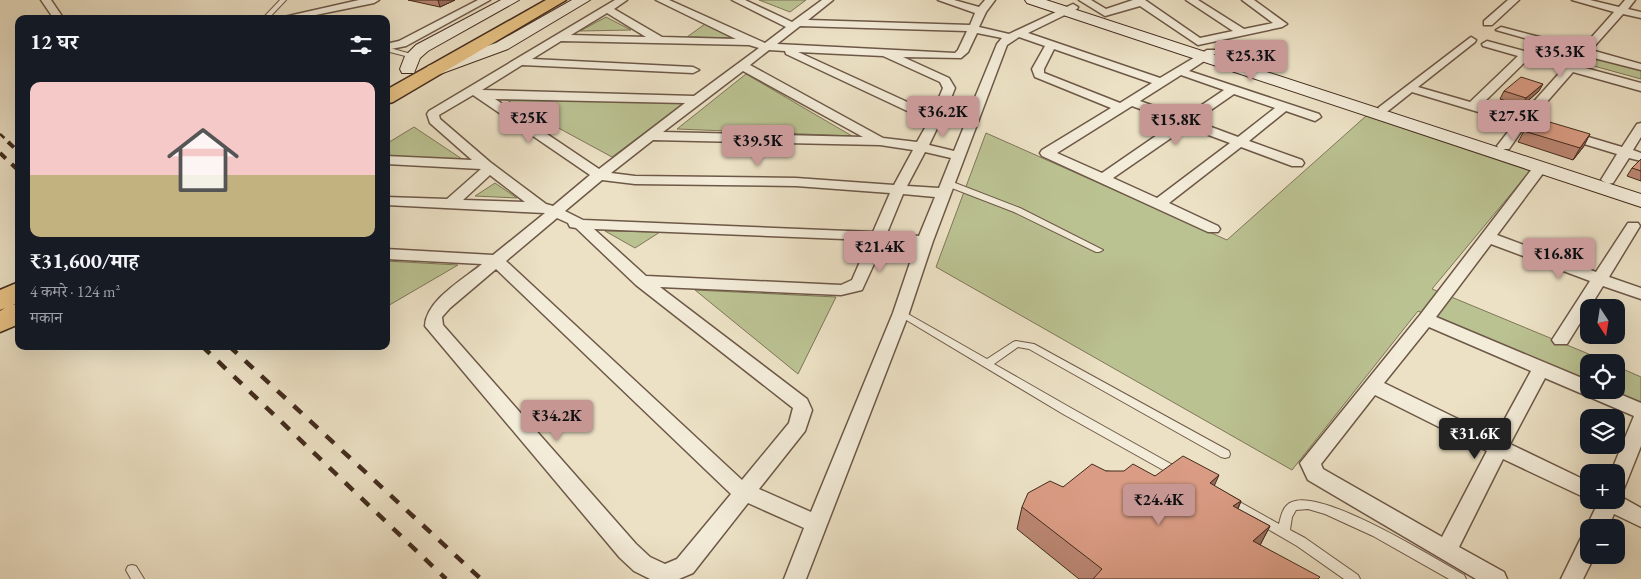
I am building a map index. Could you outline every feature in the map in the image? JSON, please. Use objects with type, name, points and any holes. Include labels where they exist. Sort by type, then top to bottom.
[{"type":"main road","points":[[390,78],[413,59],[452,44],[532,0]]},
{"type":"main road","points":[[390,96],[558,0]]},
{"type":"main road","points":[[0,301],[15,292]]},
{"type":"main road","points":[[0,323],[15,314]]},
{"type":"street","points":[[46,0],[56,15]]},
{"type":"street","points":[[302,15],[374,0]]},
{"type":"street","points":[[390,47],[402,44],[485,0]]},
{"type":"street","points":[[413,59],[512,0]]},
{"type":"street","points":[[430,72],[502,46],[583,0]]},
{"type":"street","points":[[547,214],[432,117],[438,111],[478,92],[521,62],[622,0]]},
{"type":"street","points":[[662,0],[768,47],[957,56],[963,52],[981,11],[990,0]]},
{"type":"street","points":[[737,0],[797,25],[974,29],[1015,35],[1051,44],[1160,82]]},
{"type":"street","points":[[580,224],[642,281],[800,404],[803,410],[798,426],[746,494],[685,566],[675,572],[664,575],[656,573],[628,551],[434,326],[434,316],[547,214],[653,136],[828,0]]},
{"type":"street","points":[[943,0],[981,11]]},
{"type":"street","points":[[1032,0],[1105,13],[1140,1],[1198,42],[1282,24],[1247,0]]},
{"type":"street","points":[[1191,0],[1243,33]]},
{"type":"street","points":[[1488,23],[1514,0]]},
{"type":"street","points":[[1577,0],[1641,15]]},
{"type":"street","points":[[1504,146],[1523,121],[1630,0]]},
{"type":"street","points":[[795,579],[901,314],[925,241],[1002,44],[1068,5],[1206,54],[1641,201]]},
{"type":"street","points":[[607,9],[660,40]]},
{"type":"street","points":[[681,41],[702,18]]},
{"type":"street","points":[[1501,30],[1641,67]]},
{"type":"street","points":[[561,38],[754,42]]},
{"type":"street","points":[[1384,108],[1471,40]]},
{"type":"street","points":[[1051,44],[1038,69],[1039,75],[1186,122],[1297,163]]},
{"type":"street","points":[[1487,44],[1641,87]]},
{"type":"street","points":[[782,48],[924,114],[971,121]]},
{"type":"street","points":[[836,73],[854,51]]},
{"type":"street","points":[[642,281],[849,289],[860,280],[899,188],[938,117],[949,88],[948,83],[886,53]]},
{"type":"street","points":[[1213,229],[1047,153],[1206,54],[1384,108],[1641,190]]},
{"type":"street","points":[[1473,106],[1526,55]]},
{"type":"street","points":[[521,62],[693,70]]},
{"type":"street","points":[[743,66],[880,141]]},
{"type":"street","points":[[1179,71],[1315,117]]},
{"type":"street","points":[[1410,88],[1641,157]]},
{"type":"street","points":[[1103,178],[1233,89]]},
{"type":"street","points":[[478,92],[700,100]]},
{"type":"street","points":[[478,92],[599,175],[635,180],[796,182],[899,188],[945,188]]},
{"type":"street","points":[[1159,204],[1284,108]]},
{"type":"street","points":[[1608,180],[1641,127]]},
{"type":"street","points":[[653,136],[880,141],[921,147],[958,156]]},
{"type":"street","points":[[390,160],[488,166]]},
{"type":"street","points":[[451,202],[488,166]]},
{"type":"street","points":[[1496,579],[1315,474],[1310,463],[1374,386],[1540,168]]},
{"type":"street","points":[[390,201],[451,202],[547,214],[580,224],[879,236],[925,241]]},
{"type":"street","points":[[1561,340],[1601,280],[1633,226]]},
{"type":"street","points":[[1487,237],[1641,294]]},
{"type":"street","points":[[390,254],[496,260],[725,478],[746,494],[816,524]]},
{"type":"street","points":[[1426,319],[1580,385]]},
{"type":"street","points":[[1446,551],[1501,448],[1532,383],[1542,369]]},
{"type":"street","points":[[1374,386],[1580,488]]},
{"type":"street","points":[[1613,399],[1641,411]]},
{"type":"street","points":[[1623,464],[1641,421]]},
{"type":"street","points":[[1625,507],[1641,518]]},
{"type":"street","points":[[1572,579],[1580,563]]},
{"type":"lane","points":[[269,15],[283,0]]},
{"type":"lane","points":[[390,50],[413,59]]},
{"type":"lane","points":[[945,188],[1017,210],[1099,250]]},
{"type":"lane","points":[[901,314],[1189,479]]},
{"type":"lane","points":[[987,364],[1016,344],[1031,346],[1225,454]]},
{"type":"lane","points":[[1215,493],[1284,532],[1354,579]]},
{"type":"lane","points":[[1284,532],[1287,513],[1291,507],[1296,504],[1313,505],[1364,526],[1460,579]]},
{"type":"green space","points":[[759,0],[806,0],[790,12]]},
{"type":"green space","points":[[606,17],[631,30],[580,31]]},
{"type":"green space","points":[[705,24],[739,38],[687,37]]},
{"type":"green space","points":[[1590,55],[1641,69],[1641,79],[1583,63]]},
{"type":"green space","points":[[746,74],[852,136],[677,129]]},
{"type":"green space","points":[[503,98],[684,103],[612,157]]},
{"type":"green space","points":[[1366,116],[1530,171],[1432,289],[1589,354],[1580,354],[1580,381],[1418,311],[1292,470],[936,267],[986,133],[1227,240]]},
{"type":"green space","points":[[414,127],[465,161],[390,157],[390,142]]},
{"type":"green space","points":[[495,183],[517,198],[475,196]]},
{"type":"green space","points":[[605,231],[660,232],[635,248]]},
{"type":"green space","points":[[390,261],[458,265],[390,305]]},
{"type":"green space","points":[[695,290],[836,297],[798,374]]},
{"type":"green space","points":[[1625,370],[1641,377],[1641,408],[1620,399],[1625,399]]},
{"type":"building","points":[[1521,77],[1543,84],[1526,98],[1504,91]]},
{"type":"building","points":[[1536,118],[1590,134],[1580,148],[1524,131]]},
{"type":"building","points":[[1641,159],[1641,171],[1632,168]]},
{"type":"building","points":[[1183,456],[1219,475],[1210,483],[1241,501],[1233,506],[1270,526],[1253,541],[1320,577],[1318,579],[1093,579],[1102,569],[1022,507],[1028,493],[1050,481],[1063,487],[1092,464],[1106,471],[1124,471],[1133,464],[1155,476]]},
{"type":"railway","points":[[0,134],[10,143]]},
{"type":"railway","points":[[8,142],[15,148]]},
{"type":"railway","points":[[0,153],[15,167]]},
{"type":"railway","points":[[206,350],[446,579]]},
{"type":"railway","points":[[233,350],[481,579]]}]
